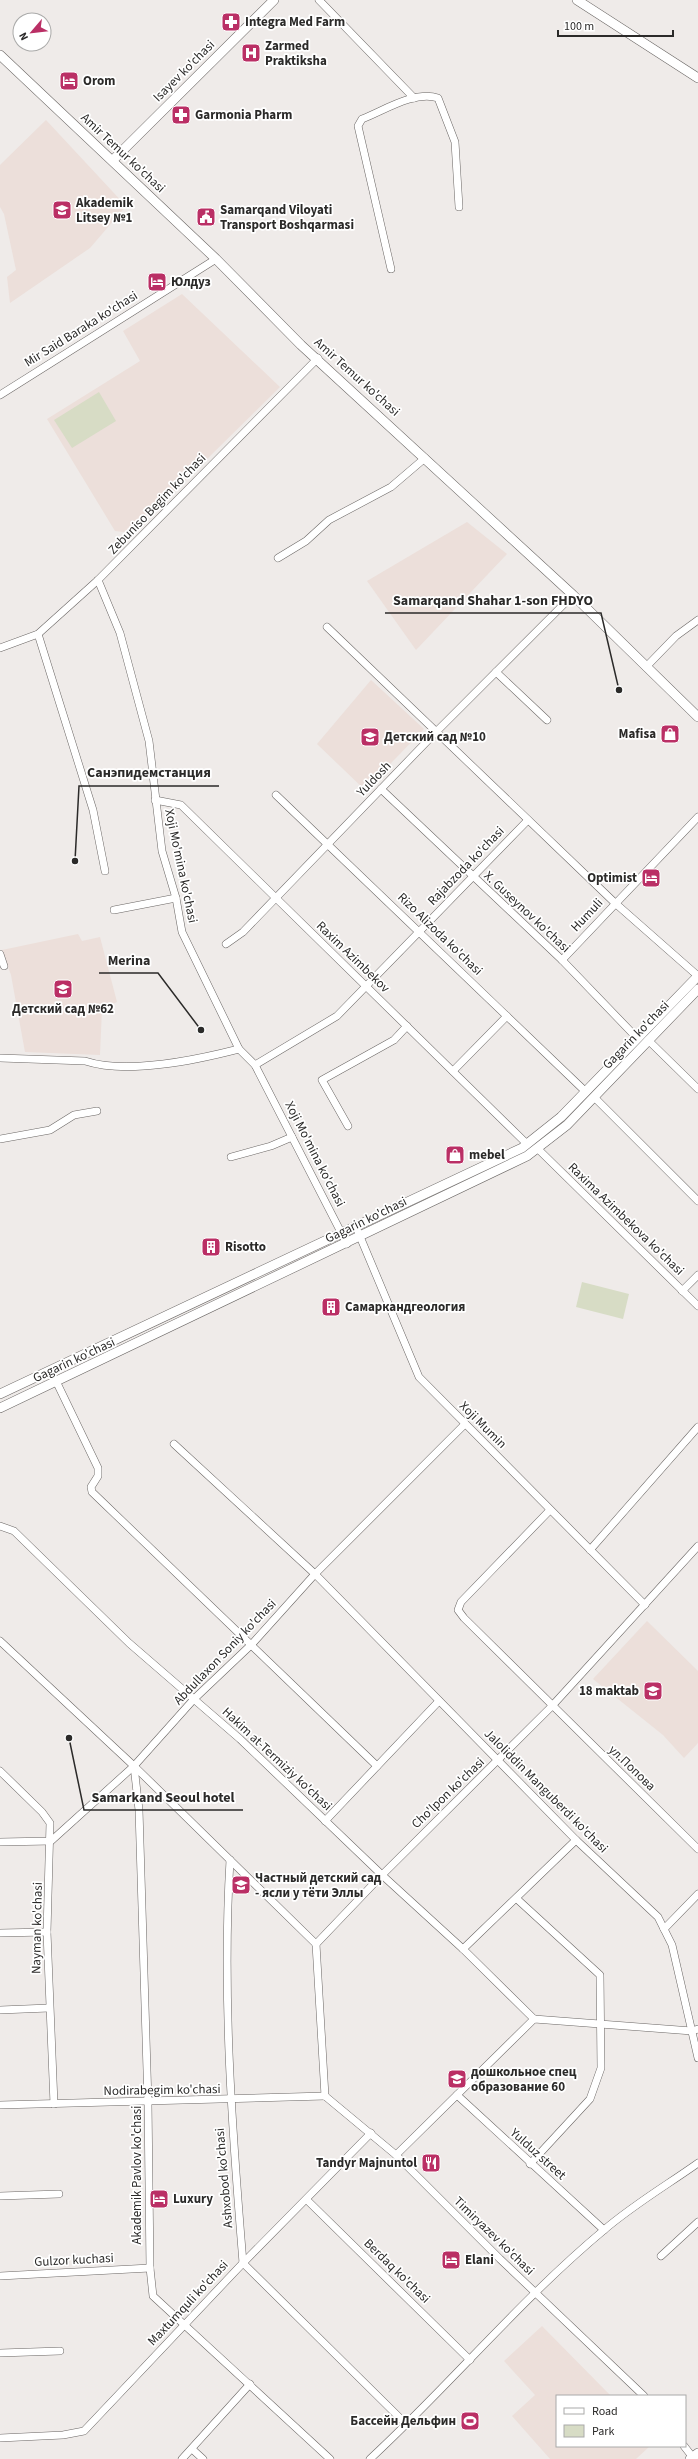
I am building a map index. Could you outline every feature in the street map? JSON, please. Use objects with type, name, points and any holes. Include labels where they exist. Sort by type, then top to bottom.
[{"type":"main road","name":"Isayev ko'chasi","points":[[112,160],[274,0]]},
{"type":"main road","points":[[577,0],[698,78]]},
{"type":"main road","name":"Amir Temur ko'chasi","points":[[0,55],[216,259],[302,345],[318,358],[573,595],[698,717]]},
{"type":"main road","name":"Gagarin ko'chasi","points":[[0,1408],[57,1383],[347,1244],[538,1149],[567,1125],[590,1094],[637,1038],[698,976]]},
{"type":"main road","name":"Gagarin ko'chasi","points":[[0,1394],[342,1234],[527,1144],[590,1094],[648,1040],[698,989]]},
{"type":"street","points":[[319,0],[414,98]]},
{"type":"street","points":[[391,269],[358,126],[362,119],[414,98],[430,95],[438,98],[455,142],[459,207]]},
{"type":"street","name":"Mir Said Baraka ko'chasi","points":[[0,395],[216,259]]},
{"type":"street","name":"Zebuniso Begim ko'chasi","points":[[0,648],[38,634],[98,580],[318,358]]},
{"type":"street","points":[[278,558],[306,541],[329,520],[391,487],[425,458]]},
{"type":"street","name":"Xoji Mo'mina ko'chasi","points":[[98,580],[120,633],[149,741],[162,851],[176,898],[182,932],[240,1049],[255,1065],[347,1244]]},
{"type":"street","name":"Yuldosh","points":[[226,944],[243,932],[436,732],[573,595]]},
{"type":"street","points":[[646,667],[676,636],[698,620]]},
{"type":"street","points":[[327,627],[615,903],[698,976]]},
{"type":"street","points":[[38,634],[93,810],[105,871]]},
{"type":"street","points":[[496,672],[546,720]]},
{"type":"street","name":"X. Guseynov ko'chasi","points":[[381,789],[472,877],[562,960],[637,1038]]},
{"type":"street","name":"Rizo Alizoda ko'chasi","points":[[276,795],[590,1094],[698,1201]]},
{"type":"street","name":"Raxim Azimbekov","points":[[155,800],[181,805],[275,899],[453,1070],[527,1144]]},
{"type":"street","name":"Humuli","points":[[562,960],[698,817]]},
{"type":"street","name":"Rajabzoda ko'chasi","points":[[255,1065],[337,1016],[528,820]]},
{"type":"street","points":[[114,910],[176,898]]},
{"type":"street","points":[[0,954],[4,966]]},
{"type":"street","points":[[453,1070],[507,1016]]},
{"type":"street","points":[[348,1126],[322,1080],[394,1040],[407,1026]]},
{"type":"street","points":[[648,1040],[698,1089]]},
{"type":"street","points":[[0,1058],[85,1060],[97,1065],[157,1066],[200,1059],[240,1049]]},
{"type":"street","points":[[0,1139],[50,1130],[74,1115],[97,1111]]},
{"type":"street","points":[[231,1157],[271,1146],[292,1136]]},
{"type":"street","name":"Raxima Azimbekova ko'chasi","points":[[538,1149],[698,1306]]},
{"type":"street","name":"Xoji Mumin","points":[[356,1227],[419,1377],[645,1605]]},
{"type":"street","points":[[682,1291],[698,1275]]},
{"type":"street","points":[[57,1383],[98,1468],[98,1476],[91,1487],[92,1492],[252,1644],[377,1766]]},
{"type":"street","name":"Abdullaxon Soniy ko'chasi","points":[[51,1840],[134,1766],[194,1699],[252,1644],[315,1574],[465,1424]]},
{"type":"street","points":[[590,1550],[698,1427]]},
{"type":"street","name":"Jaloliddin Manguberdi ko'chasi","points":[[174,1444],[315,1574],[576,1840],[658,1917],[672,1945],[695,2030],[698,2058]]},
{"type":"street","name":"ул.Попова","points":[[550,1510],[461,1602],[458,1610],[464,1618],[551,1705],[698,1849]]},
{"type":"street","name":"Hakim at-Termiziy ko'chasi","points":[[0,1526],[14,1530],[130,1643],[194,1699],[326,1820],[382,1875],[463,1949],[534,2019]]},
{"type":"street","name":"Cho'lpon ko'chasi","points":[[316,1944],[382,1875],[499,1760],[645,1605],[698,1546]]},
{"type":"street","points":[[0,1641],[134,1766],[316,1944],[325,2096]]},
{"type":"street","points":[[326,1820],[439,1701]]},
{"type":"street","name":"Akademik Pavlov ko'chasi","points":[[134,1766],[139,1810],[148,2103],[150,2268],[153,2296],[330,2459]]},
{"type":"street","name":"Nayman ko'chasi","points":[[0,1771],[42,1812],[50,1824],[51,1840],[48,1932],[49,2008],[54,2104]]},
{"type":"street","points":[[0,1842],[51,1840]]},
{"type":"street","points":[[463,1949],[517,1899],[576,1840]]},
{"type":"street","name":"Ashxobod ko'chasi","points":[[230,1860],[226,1914],[230,2100],[243,2263]]},
{"type":"street","points":[[664,1929],[698,1894]]},
{"type":"street","points":[[517,1899],[600,1975],[599,2024],[601,2068],[590,2099],[530,2164]]},
{"type":"street","points":[[0,1933],[48,1932]]},
{"type":"street","points":[[0,2010],[49,2008]]},
{"type":"street","points":[[396,2155],[534,2019],[695,2030]]},
{"type":"street","name":"Yulduz street","points":[[457,2095],[530,2164],[604,2230]]},
{"type":"street","name":"Nodirabegim ko'chasi","points":[[0,2106],[148,2103],[325,2096]]},
{"type":"street","name":"Timiryazev ko'chasi","points":[[325,2096],[396,2155],[535,2292],[643,2395]]},
{"type":"street","name":"Maxtumquli ko'chasi","points":[[0,2438],[63,2435],[84,2431],[243,2263],[307,2200],[371,2133]]},
{"type":"street","points":[[370,2459],[407,2425],[535,2292],[604,2230],[698,2163]]},
{"type":"street","points":[[0,2196],[59,2194]]},
{"type":"street","name":"Berdaq ko'chasi","points":[[307,2200],[470,2360]]},
{"type":"street","points":[[661,2256],[698,2222]]},
{"type":"street","points":[[243,2263],[407,2425]]},
{"type":"street","name":"Gulzor kuchasi","points":[[0,2276],[150,2268]]},
{"type":"street","points":[[0,2354],[60,2351]]},
{"type":"street","points":[[182,2459],[250,2384]]},
{"type":"street","points":[[685,2447],[694,2457]]},
{"type":"street","points":[[192,2448],[204,2459]]},
{"type":"shaded area","name":"Akademik Litsey №1","points":[[46,120],[126,206],[90,248],[10,303],[7,277],[16,270],[4,214],[0,207],[0,165]]},
{"type":"shaded area","points":[[182,294],[280,387],[132,533],[115,531],[47,419],[140,361],[123,331]]},
{"type":"shaded area","points":[[467,522],[507,554],[416,650],[367,581]]},
{"type":"shaded area","name":"Детский сад №10","points":[[371,680],[424,729],[365,790],[317,744]]},
{"type":"shaded area","name":"Детский сад №62","points":[[78,934],[82,941],[100,937],[117,1002],[102,1009],[100,1055],[25,1052],[11,975],[2,950]]},
{"type":"shaded area","name":"18 maktab","points":[[647,1621],[698,1671],[698,1743],[684,1758],[663,1735],[593,1679]]},
{"type":"shaded area","points":[[542,2326],[610,2395],[556,2395],[556,2447],[649,2447],[636,2459],[550,2459],[512,2416],[535,2395],[504,2361]]},
{"type":"green space","points":[[99,392],[116,421],[72,448],[54,420]]},
{"type":"green space","points":[[582,1282],[629,1294],[623,1319],[576,1307]]},
{"type":"place","name":"Integra Med Farm","points":[[231,22]]},
{"type":"place","name":"Zarmed Praktiksha","points":[[251,53]]},
{"type":"place","name":"Orom","points":[[69,81]]},
{"type":"place","name":"Garmonia Pharm","points":[[181,115]]},
{"type":"place","name":"Akademik Litsey №1","points":[[62,210]]},
{"type":"place","name":"Samarqand Viloyati Transport Boshqarmasi","points":[[206,217]]},
{"type":"place","name":"Юлдуз","points":[[157,282]]},
{"type":"place","name":"Samarqand Shahar 1-son FHDYO","points":[[619,690]]},
{"type":"place","name":"Mafisa","points":[[670,734]]},
{"type":"place","name":"Детский сад №10","points":[[370,737]]},
{"type":"place","name":"Санэпидемстанция","points":[[75,861]]},
{"type":"place","name":"Optimist","points":[[651,878]]},
{"type":"place","name":"Детский сад №62","points":[[63,989]]},
{"type":"place","name":"Merina","points":[[201,1030]]},
{"type":"place","name":"mebel","points":[[455,1155]]},
{"type":"place","name":"Risotto","points":[[211,1247]]},
{"type":"place","name":"Самаркандгеология","points":[[331,1307]]},
{"type":"place","name":"18 maktab","points":[[653,1691]]},
{"type":"place","name":"Samarkand Seoul hotel","points":[[69,1738]]},
{"type":"place","name":"Частный детский сад - ясли у тёти Эллы","points":[[241,1885]]},
{"type":"place","name":"дошкольное спец образование 60","points":[[457,2079]]},
{"type":"place","name":"Tandyr Majnuntol","points":[[431,2163]]},
{"type":"place","name":"Luxury","points":[[159,2199]]},
{"type":"place","name":"Elani","points":[[451,2260]]},
{"type":"place","name":"Бассейн Дельфин","points":[[470,2421]]}]
